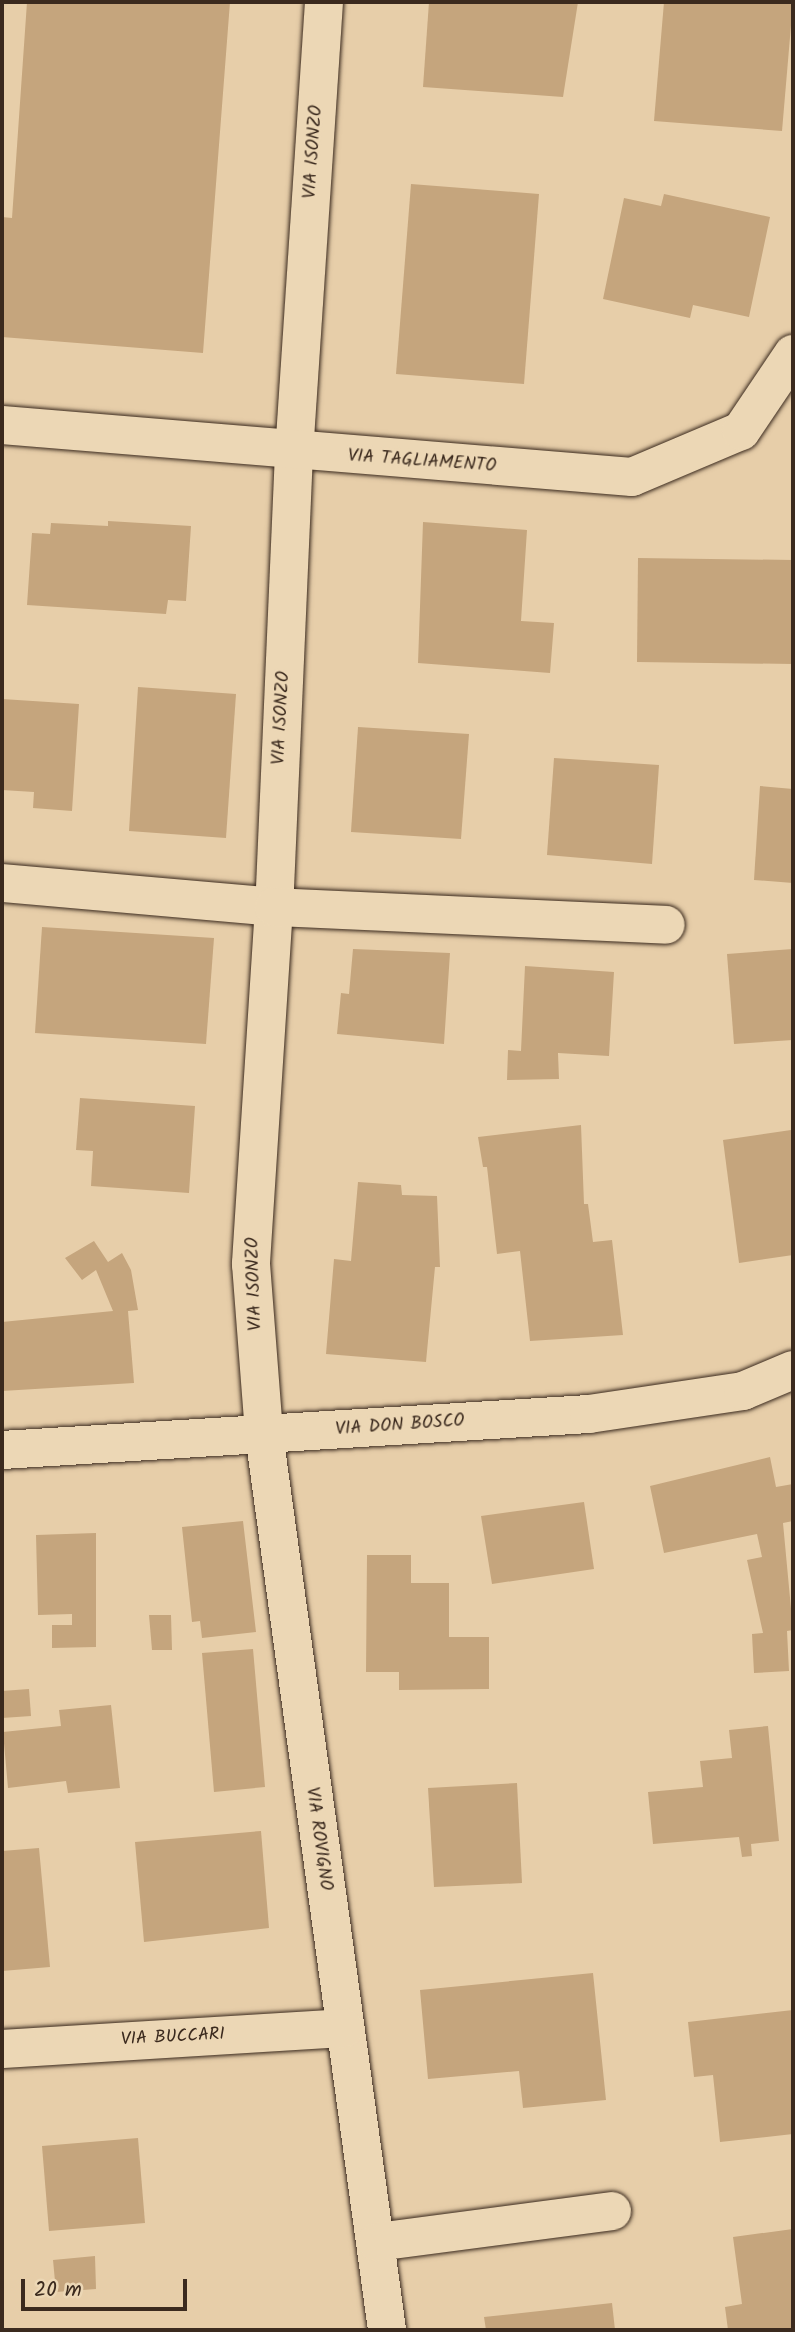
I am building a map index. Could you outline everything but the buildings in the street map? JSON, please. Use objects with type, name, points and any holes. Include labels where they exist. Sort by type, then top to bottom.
[{"type":"street","name":"VIA ISONZO","points":[[264,1434],[251,1264],[274,907],[294,453],[324,2]]},
{"type":"street","name":"VIA TAGLIAMENTO","points":[[2,425],[294,453],[632,477],[741,431],[793,354]]},
{"type":"street","points":[[2,883],[274,907],[666,925]]},
{"type":"street","name":"VIA DON BOSCO","points":[[2,1450],[589,1414],[743,1391],[793,1370]]},
{"type":"street","name":"VIA ROVIGNO","points":[[264,1434],[387,2330]]},
{"type":"street","name":"VIA BUCCARI","points":[[2,2049],[344,2028]]},
{"type":"street","points":[[377,2242],[612,2211]]}]
